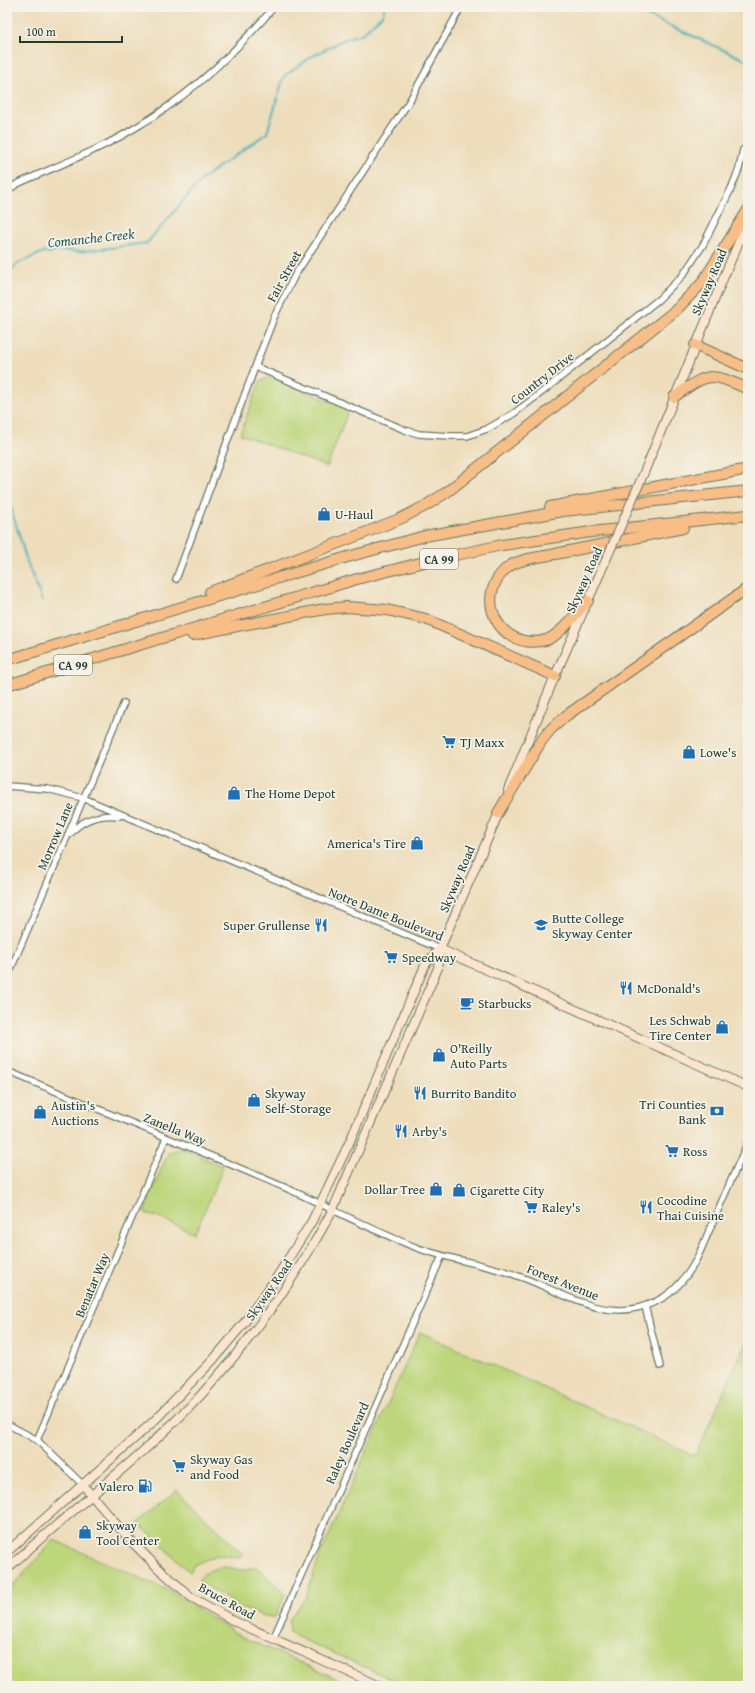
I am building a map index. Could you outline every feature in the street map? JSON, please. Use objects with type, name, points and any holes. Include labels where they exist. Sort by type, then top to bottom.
[{"type":"highway","points":[[156,614],[183,600],[214,591],[402,518],[447,492],[676,310],[702,283],[748,210]]},
{"type":"highway","points":[[695,345],[748,369]]},
{"type":"highway","points":[[674,396],[697,380],[711,376],[722,378],[748,389]]},
{"type":"highway","points":[[500,522],[543,508],[748,468]]},
{"type":"highway","name":"CA 99","points":[[7,660],[351,556],[425,536],[563,511],[748,491]]},
{"type":"highway","points":[[588,602],[556,635],[546,640],[533,641],[522,640],[510,636],[502,630],[492,613],[490,600],[498,577],[513,564],[559,553],[748,515]]},
{"type":"highway","name":"CA 99","points":[[7,684],[139,646],[357,579],[399,568],[494,547],[591,532],[748,515]]},
{"type":"highway","points":[[498,813],[542,740],[551,729],[567,715],[748,588]]},
{"type":"highway","points":[[139,646],[325,609],[347,607],[366,608],[387,610],[426,618],[555,676]]},
{"type":"main road","name":"Skyway Road","points":[[7,1569],[38,1540],[92,1495],[168,1427],[200,1396],[257,1329],[316,1242],[333,1209],[438,968],[440,949],[555,676],[642,475],[748,221]]},
{"type":"main road","name":"Skyway Road","points":[[7,1552],[154,1421],[213,1360],[244,1323],[275,1280],[312,1221],[321,1203],[350,1141],[426,963],[440,949]]},
{"type":"main road","name":"Notre Dame Boulevard","points":[[440,949],[748,1087]]},
{"type":"main road","name":"Bruce Road","points":[[82,1484],[153,1563],[192,1597],[236,1622],[380,1686]]},
{"type":"street","points":[[7,191],[17,184],[134,129],[176,101],[221,64],[274,7]]},
{"type":"street","name":"Fair Street","points":[[176,579],[275,316],[295,275],[410,100],[461,7]]},
{"type":"street","name":"Country Drive","points":[[256,368],[405,430],[419,434],[467,436],[487,429],[513,414],[537,396],[659,299],[683,274],[703,245],[716,220],[739,169],[743,150],[748,145]]},
{"type":"street","name":"Morrow Lane","points":[[7,978],[124,703]]},
{"type":"street","name":"Notre Dame Boulevard","points":[[7,786],[48,789],[83,798],[276,878],[313,896],[440,949]]},
{"type":"street","points":[[67,837],[76,827],[89,819],[105,815],[126,817]]},
{"type":"street","name":"Zanella Way","points":[[7,1071],[333,1209]]},
{"type":"street","name":"Benatar Way","points":[[37,1440],[166,1138]]},
{"type":"street","name":"Forest Avenue","points":[[333,1209],[415,1247],[442,1256],[476,1263],[518,1275],[590,1306],[614,1311],[627,1310],[644,1306],[674,1290],[692,1268],[748,1142]]},
{"type":"street","name":"Raley Boulevard","points":[[273,1639],[442,1256]]},
{"type":"street","points":[[644,1306],[660,1366]]},
{"type":"street","points":[[7,1424],[37,1440],[82,1484]]},
{"type":"green space","points":[[268,378],[277,380],[349,409],[327,467],[240,434],[260,381]]},
{"type":"green space","points":[[181,1148],[222,1166],[223,1168],[195,1233],[144,1212],[168,1153]]},
{"type":"green space","points":[[420,1332],[695,1456],[748,1338],[748,1686],[407,1686],[297,1637],[290,1632],[289,1620],[305,1599],[318,1560]]},
{"type":"green space","points":[[177,1490],[243,1554],[242,1558],[217,1555],[194,1565],[190,1572],[138,1523]]},
{"type":"green space","points":[[54,1540],[172,1592],[242,1637],[354,1686],[7,1686],[7,1592]]},
{"type":"green space","points":[[225,1567],[242,1570],[257,1567],[285,1594],[275,1617],[265,1616],[245,1609],[198,1580],[210,1570]]},
{"type":"waterway","name":"Comanche Creek","points":[[7,273],[19,263],[44,252],[47,253],[60,250],[78,252],[147,243],[203,178],[267,133],[284,76],[311,57],[347,38],[362,34],[382,15],[385,7]]},
{"type":"waterway","points":[[628,7],[748,61]]},
{"type":"waterway","points":[[7,494],[27,562],[42,601]]},
{"type":"place","name":"U-Haul","points":[[324,514]]},
{"type":"place","name":"TJ Maxx","points":[[449,742]]},
{"type":"place","name":"Lowe's","points":[[689,752]]},
{"type":"place","name":"The Home Depot","points":[[234,793]]},
{"type":"place","name":"America's Tire","points":[[417,843]]},
{"type":"place","name":"Super Grullense","points":[[321,925]]},
{"type":"place","name":"Butte College Skyway Center","points":[[541,925]]},
{"type":"place","name":"Speedway","points":[[391,957]]},
{"type":"place","name":"McDonald's","points":[[626,988]]},
{"type":"place","name":"Starbucks","points":[[467,1003]]},
{"type":"place","name":"Les Schwab Tire Center","points":[[722,1027]]},
{"type":"place","name":"O'Reilly Auto Parts","points":[[439,1055]]},
{"type":"place","name":"Burrito Bandito","points":[[420,1093]]},
{"type":"place","name":"Skyway Self-Storage","points":[[254,1100]]},
{"type":"place","name":"Tri Counties Bank","points":[[717,1111]]},
{"type":"place","name":"Austin's Auctions","points":[[40,1112]]},
{"type":"place","name":"Arby's","points":[[401,1131]]},
{"type":"place","name":"Ross","points":[[672,1151]]},
{"type":"place","name":"Dollar Tree","points":[[436,1189]]},
{"type":"place","name":"Cigarette City","points":[[459,1190]]},
{"type":"place","name":"Raley's","points":[[531,1207]]},
{"type":"place","name":"Cocodine Thai Cuisine","points":[[646,1207]]},
{"type":"place","name":"Skyway Gas and Food","points":[[179,1466]]},
{"type":"place","name":"Valero","points":[[145,1486]]},
{"type":"place","name":"Skyway Tool Center","points":[[85,1532]]}]
